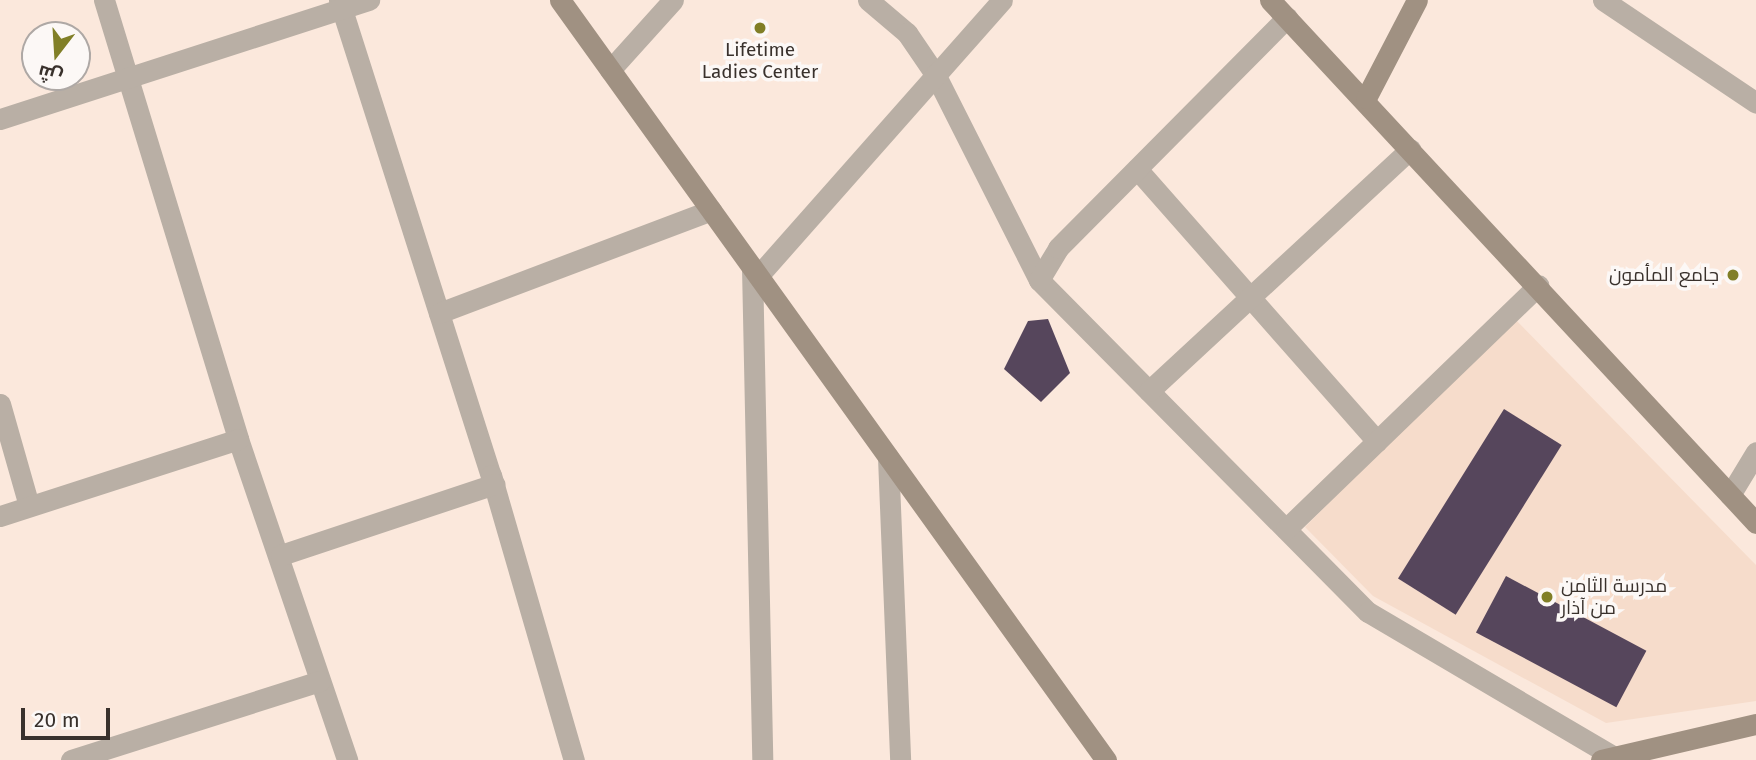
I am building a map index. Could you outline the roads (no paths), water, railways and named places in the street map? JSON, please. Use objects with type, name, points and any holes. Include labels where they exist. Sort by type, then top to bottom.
[{"type":"main road","points":[[560,0],[1106,760]]},
{"type":"main road","points":[[1270,0],[1539,285],[1756,523]]},
{"type":"main road","points":[[1366,99],[1417,0]]},
{"type":"main road","points":[[1608,758],[1756,723]]},
{"type":"street","points":[[104,0],[130,75],[238,439],[281,555],[347,760]]},
{"type":"street","points":[[0,118],[340,4],[369,0]]},
{"type":"street","points":[[610,70],[673,0]]},
{"type":"street","points":[[868,0],[907,33],[935,74],[1039,280],[1368,612],[1608,758]]},
{"type":"street","points":[[762,760],[755,272],[935,74],[979,8],[1002,0]]},
{"type":"street","points":[[1603,0],[1756,103]]},
{"type":"street","points":[[340,4],[494,484],[573,760]]},
{"type":"street","points":[[1039,280],[1058,248],[1287,17]]},
{"type":"street","points":[[1149,391],[1410,149]]},
{"type":"street","points":[[1137,169],[1377,441]]},
{"type":"street","points":[[439,313],[711,210]]},
{"type":"street","points":[[1286,529],[1539,285]]},
{"type":"street","points":[[0,404],[29,506]]},
{"type":"street","points":[[0,516],[238,439]]},
{"type":"street","points":[[1730,495],[1756,453]]},
{"type":"street","points":[[888,457],[900,760]]},
{"type":"street","points":[[281,555],[494,484]]},
{"type":"street","points":[[71,760],[320,681]]},
{"type":"place","name":"Lifetime Ladies Center","points":[[760,28]]},
{"type":"place","name":"جامع المأمون","points":[[1733,275]]},
{"type":"place","name":"مدرسة الثامن من آذار","points":[[1547,597]]}]
